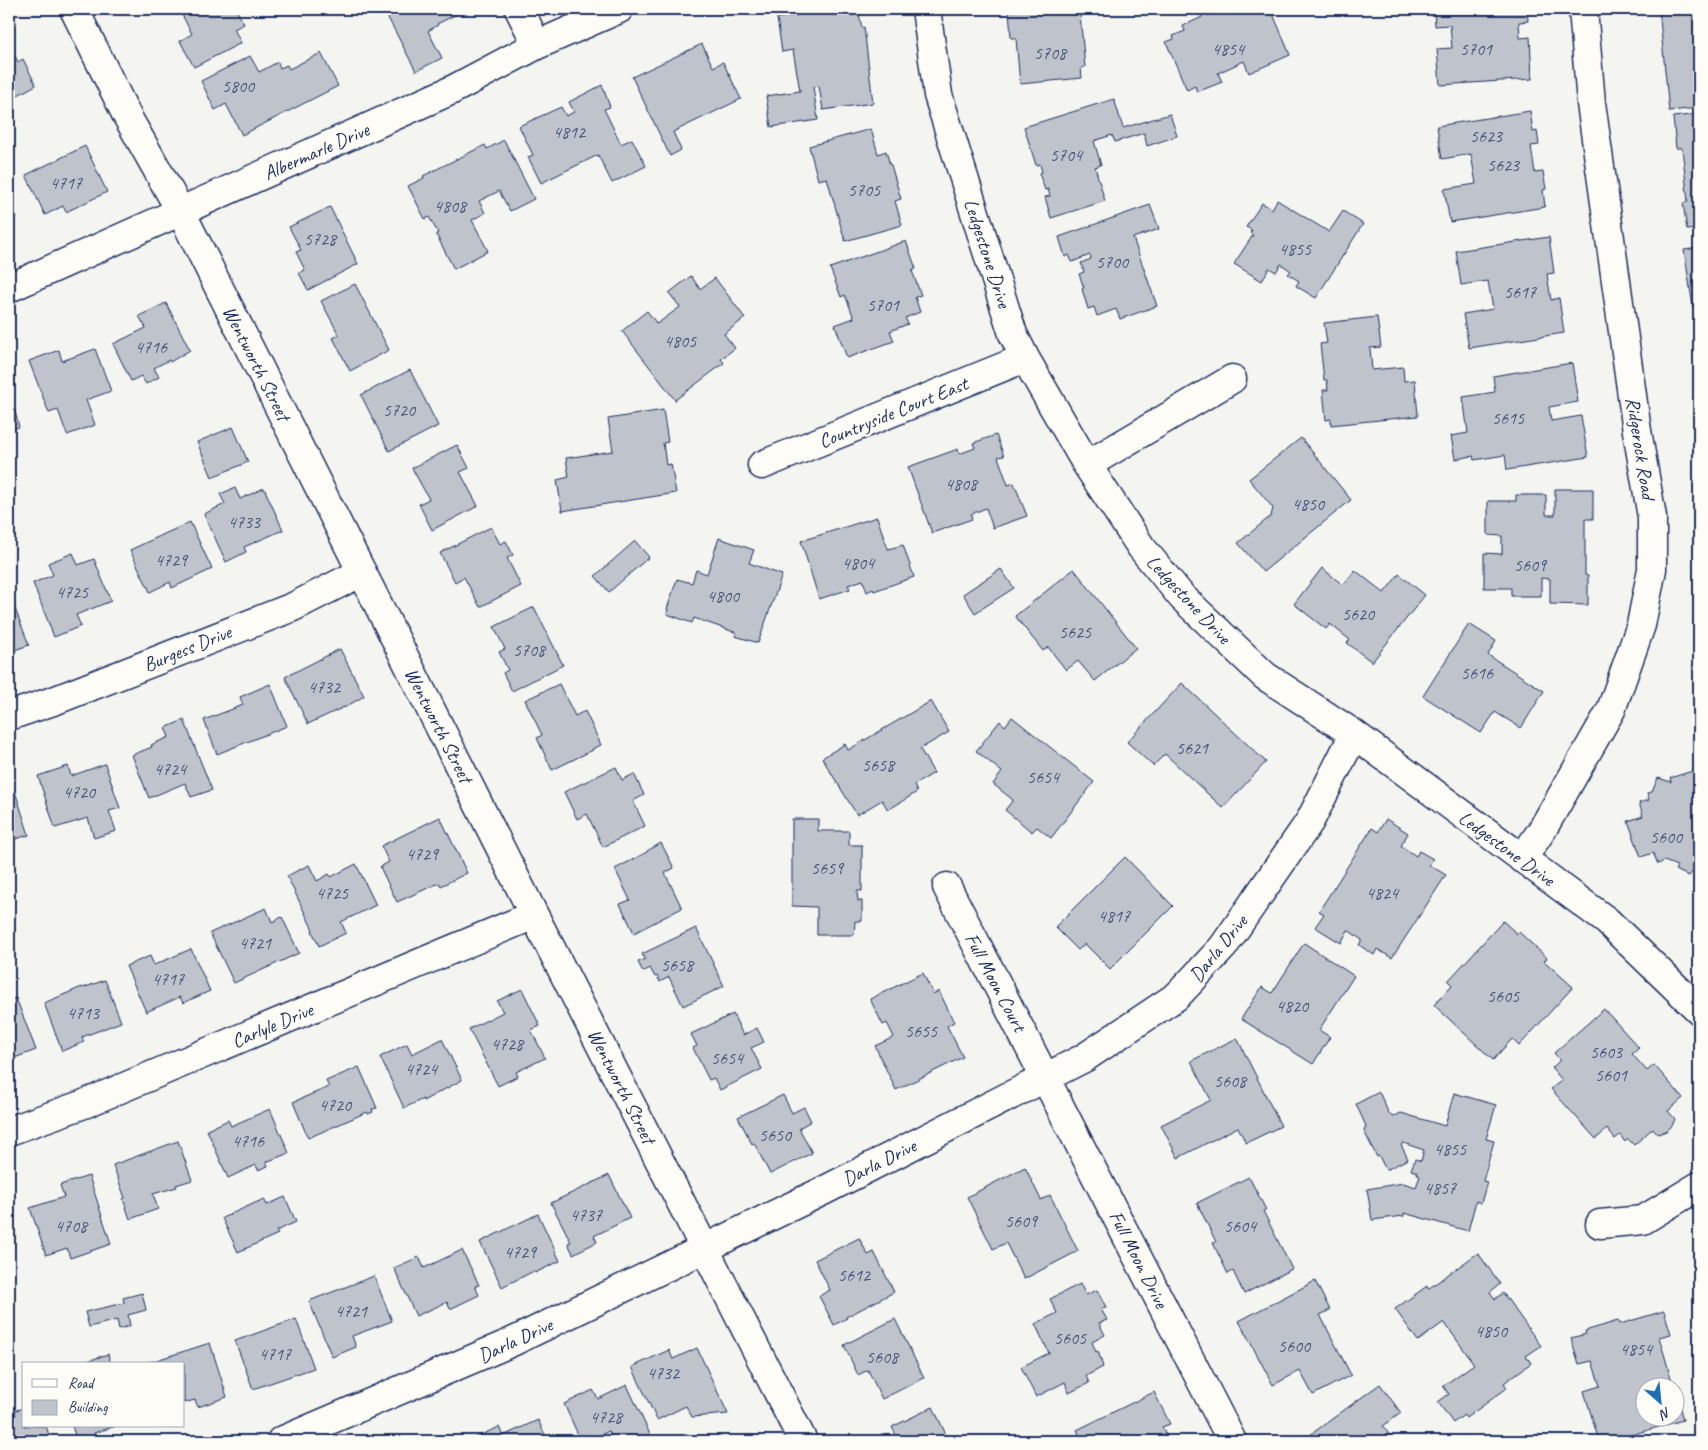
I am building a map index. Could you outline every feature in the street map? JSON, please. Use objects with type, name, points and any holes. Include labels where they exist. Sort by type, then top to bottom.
[{"type":"street","name":"Wentworth Street","points":[[74,9],[127,116],[181,212],[534,915],[803,1441]]},
{"type":"street","points":[[519,9],[537,45]]},
{"type":"street","name":"Albermarle Drive","points":[[9,288],[452,90],[537,45],[619,9]]},
{"type":"street","name":"Ledgestone Drive","points":[[926,9],[938,94],[1013,334],[1087,465],[1140,547],[1182,597],[1265,676],[1354,734],[1607,921],[1699,1010]]},
{"type":"street","name":"Ridgerock Road","points":[[1522,859],[1542,830],[1611,710],[1641,625],[1652,569],[1652,517],[1637,431],[1591,103],[1583,9]]},
{"type":"street","name":"Countryside Court East","points":[[762,465],[1025,358]]},
{"type":"street","points":[[1087,465],[1232,379]]},
{"type":"street","name":"Burgess Drive","points":[[9,716],[56,700],[293,607],[362,572]]},
{"type":"street","name":"Darla Drive","points":[[281,1441],[512,1342],[823,1191],[1084,1058],[1177,996],[1223,947],[1310,821],[1354,734]]},
{"type":"street","name":"Full Moon Court","points":[[947,887],[1046,1078]]},
{"type":"street","name":"Carlyle Drive","points":[[9,1131],[84,1104],[534,915]]},
{"type":"street","name":"Full Moon Drive","points":[[1046,1078],[1232,1441]]},
{"type":"street","points":[[1600,1224],[1643,1220],[1699,1186]]},
{"type":"building","points":[[179,9],[236,9],[244,24],[234,29],[241,43],[194,67],[180,41],[192,34]]},
{"type":"building","points":[[375,9],[457,9],[459,13],[437,24],[428,31],[442,58],[416,71],[386,14],[379,17]]},
{"type":"building","points":[[835,9],[858,9],[862,28],[864,27],[873,103],[823,110],[819,86],[813,87],[818,120],[771,127],[766,96],[800,91],[793,50],[782,52],[777,18]]},
{"type":"building","points":[[1009,9],[1087,9],[1088,14],[1080,14],[1085,67],[1081,68],[1082,78],[1020,84],[1016,38],[1011,38]]},
{"type":"building","points":[[1214,9],[1217,15],[1230,9],[1232,12],[1239,9],[1271,9],[1290,55],[1249,73],[1244,61],[1218,73],[1222,82],[1197,92],[1195,86],[1187,90],[1166,42],[1174,39],[1173,36],[1185,31],[1183,26],[1202,17],[1200,14]]},
{"type":"building","points":[[1434,9],[1527,9],[1528,21],[1519,22],[1520,38],[1530,37],[1532,79],[1440,85],[1437,49],[1452,48],[1450,25],[1435,26]]},
{"type":"building","points":[[1659,9],[1699,9],[1699,108],[1669,111]]},
{"type":"building","points":[[9,44],[18,62],[23,59],[36,85],[9,100]]},
{"type":"building","points":[[702,44],[713,67],[723,62],[741,99],[673,132],[681,150],[670,156],[632,77]]},
{"type":"building","points":[[321,53],[338,86],[242,135],[226,104],[215,110],[201,81],[250,56],[259,72],[278,62],[280,68],[287,65],[289,69]]},
{"type":"building","points":[[602,85],[610,107],[604,109],[621,144],[632,139],[646,166],[612,183],[598,155],[541,183],[528,157],[533,155],[519,126],[561,107],[566,116],[574,112],[569,102]]},
{"type":"building","points":[[1114,99],[1123,128],[1170,114],[1177,136],[1147,146],[1144,133],[1115,142],[1112,135],[1094,141],[1101,165],[1095,167],[1105,201],[1051,218],[1045,197],[1050,196],[1048,189],[1045,190],[1039,173],[1042,172],[1040,164],[1036,165],[1024,127]]},
{"type":"building","points":[[1530,111],[1533,132],[1537,131],[1539,145],[1531,146],[1535,173],[1543,172],[1546,189],[1543,190],[1545,207],[1450,222],[1444,189],[1476,184],[1471,154],[1442,159],[1437,126]]},
{"type":"building","points":[[1699,114],[1699,229],[1687,230],[1683,203],[1688,202],[1682,148],[1676,148],[1673,117]]},
{"type":"building","points":[[871,129],[878,154],[886,151],[891,165],[901,199],[895,201],[902,225],[845,241],[827,178],[818,180],[809,146]]},
{"type":"building","points":[[504,140],[534,199],[510,211],[499,191],[479,201],[485,213],[472,220],[488,251],[454,269],[436,234],[438,233],[429,217],[425,219],[408,186],[424,178],[423,176],[485,145],[487,149]]},
{"type":"building","points":[[85,146],[107,192],[66,212],[63,206],[45,215],[26,175]]},
{"type":"building","points":[[1277,200],[1329,232],[1343,211],[1363,224],[1316,298],[1296,286],[1299,281],[1288,274],[1291,271],[1281,264],[1276,272],[1269,268],[1262,281],[1234,264],[1253,235],[1250,233],[1252,230],[1246,227],[1262,203],[1272,209]]},
{"type":"building","points":[[1150,205],[1159,229],[1133,238],[1157,306],[1120,319],[1116,309],[1097,316],[1094,307],[1088,309],[1079,274],[1084,272],[1081,263],[1091,259],[1090,255],[1072,262],[1069,255],[1065,257],[1059,237]]},
{"type":"building","points":[[330,207],[358,264],[308,290],[299,273],[305,270],[296,252],[301,250],[289,227]]},
{"type":"building","points":[[1549,237],[1554,273],[1547,274],[1551,300],[1559,298],[1564,333],[1469,348],[1463,314],[1493,309],[1488,281],[1461,285],[1456,251]]},
{"type":"building","points":[[906,241],[916,269],[912,271],[921,295],[915,297],[920,312],[905,318],[908,324],[890,331],[894,341],[847,358],[835,325],[854,318],[845,295],[841,297],[830,268]]},
{"type":"building","points":[[1699,248],[1699,344],[1684,250]]},
{"type":"building","points":[[691,276],[700,289],[715,278],[745,318],[724,334],[735,348],[721,359],[724,363],[675,400],[622,331],[647,311],[657,324],[680,307],[669,293]]},
{"type":"building","points":[[355,284],[389,350],[350,371],[333,338],[339,335],[321,301]]},
{"type":"building","points":[[166,303],[190,350],[170,362],[169,360],[154,368],[159,377],[146,384],[141,376],[131,381],[113,344],[146,328],[139,316]]},
{"type":"building","points":[[1377,317],[1381,347],[1370,348],[1372,370],[1403,367],[1404,381],[1415,380],[1418,416],[1331,425],[1331,419],[1326,420],[1323,390],[1328,390],[1327,380],[1324,380],[1320,344],[1327,343],[1324,323]]},
{"type":"building","points":[[95,349],[111,391],[86,400],[95,425],[67,435],[58,410],[49,413],[29,361],[59,350],[62,361]]},
{"type":"building","points":[[1572,363],[1578,402],[1549,407],[1551,421],[1581,416],[1588,457],[1507,470],[1505,455],[1474,460],[1473,456],[1455,459],[1451,436],[1468,433],[1463,397],[1495,392],[1493,376]]},
{"type":"building","points":[[410,370],[438,426],[389,451],[361,395]]},
{"type":"building","points":[[9,388],[19,427],[9,430]]},
{"type":"building","points":[[663,410],[668,442],[663,443],[666,465],[671,464],[676,493],[562,511],[557,480],[569,477],[566,458],[613,451],[608,419]]},
{"type":"building","points":[[233,427],[248,462],[212,477],[197,442]]},
{"type":"building","points":[[996,435],[1004,456],[998,457],[1008,485],[1014,483],[1027,516],[993,528],[986,508],[971,514],[972,519],[932,533],[908,467],[958,449],[959,454],[975,448],[973,443]]},
{"type":"building","points":[[1301,438],[1351,500],[1263,572],[1238,543],[1271,516],[1273,508],[1249,479]]},
{"type":"building","points":[[457,445],[469,468],[460,472],[478,506],[432,530],[419,504],[429,499],[412,468]]},
{"type":"building","points":[[235,488],[240,499],[264,488],[283,530],[244,547],[246,552],[226,562],[204,514],[225,504],[220,494]]},
{"type":"building","points":[[1555,489],[1593,489],[1593,519],[1585,519],[1585,575],[1588,576],[1588,605],[1550,604],[1550,579],[1541,578],[1541,596],[1511,596],[1511,588],[1484,588],[1484,553],[1502,554],[1502,536],[1488,535],[1488,501],[1516,501],[1516,495],[1546,495],[1546,515],[1555,515]]},
{"type":"building","points":[[877,517],[888,549],[903,545],[914,577],[867,592],[863,580],[848,585],[850,589],[819,599],[801,541]]},
{"type":"building","points":[[190,522],[212,569],[172,588],[170,582],[150,592],[130,550]]},
{"type":"building","points":[[491,527],[500,544],[506,541],[513,555],[507,558],[521,586],[480,607],[464,577],[455,582],[440,553]]},
{"type":"building","points":[[719,538],[754,550],[749,563],[782,575],[758,643],[735,636],[737,633],[694,618],[692,623],[667,614],[677,579],[692,583],[696,570],[707,574]]},
{"type":"building","points":[[635,541],[649,557],[609,592],[595,576]]},
{"type":"building","points":[[73,553],[78,565],[94,559],[111,601],[76,615],[81,626],[54,637],[33,583],[53,575],[48,563]]},
{"type":"building","points":[[1322,568],[1343,585],[1355,570],[1384,593],[1399,574],[1425,595],[1372,662],[1347,643],[1350,640],[1330,624],[1326,629],[1294,604]]},
{"type":"building","points":[[1001,569],[1014,588],[975,613],[963,594]]},
{"type":"building","points":[[1074,569],[1136,648],[1095,681],[1078,661],[1066,670],[1048,647],[1043,651],[1015,616]]},
{"type":"building","points":[[9,596],[29,645],[9,652]]},
{"type":"building","points":[[534,607],[563,665],[512,691],[503,673],[508,670],[499,652],[505,649],[494,627]]},
{"type":"building","points":[[1469,624],[1496,641],[1488,655],[1544,691],[1521,728],[1495,712],[1481,733],[1423,696]]},
{"type":"building","points":[[340,649],[364,696],[344,708],[308,724],[285,677]]},
{"type":"building","points":[[1182,683],[1266,762],[1223,808],[1165,754],[1153,766],[1127,742]]},
{"type":"building","points":[[270,684],[287,726],[217,754],[204,720],[243,705],[240,697]]},
{"type":"building","points":[[559,684],[575,716],[585,711],[601,745],[552,770],[537,738],[542,735],[525,700]]},
{"type":"building","points":[[1699,689],[1699,708],[1694,707]]},
{"type":"building","points":[[931,701],[949,732],[920,749],[934,773],[914,785],[917,792],[888,810],[882,800],[857,815],[822,758],[845,744],[848,750]]},
{"type":"building","points":[[1012,717],[1094,782],[1051,838],[1037,827],[1032,832],[1005,810],[1013,800],[993,784],[1002,772],[976,751],[1000,721],[1005,726]]},
{"type":"building","points":[[184,720],[212,790],[191,797],[185,783],[149,798],[132,755],[152,747],[151,745],[169,737],[165,728]]},
{"type":"building","points":[[105,764],[120,808],[109,811],[116,831],[94,838],[88,818],[55,828],[38,776],[68,766],[71,776]]},
{"type":"building","points":[[616,767],[622,780],[634,774],[644,795],[633,801],[645,826],[603,847],[587,814],[577,819],[564,792]]},
{"type":"building","points":[[1699,769],[1699,868],[1694,870],[1689,876],[1675,870],[1677,866],[1664,861],[1658,864],[1653,853],[1641,857],[1628,821],[1643,816],[1639,803],[1649,800],[1647,793],[1652,792],[1658,778],[1671,782],[1670,778]]},
{"type":"building","points":[[13,785],[29,835],[9,841],[9,787]]},
{"type":"building","points":[[440,817],[467,873],[441,886],[439,883],[397,902],[380,867],[389,862],[381,846]]},
{"type":"building","points":[[792,819],[818,819],[818,831],[849,831],[849,845],[862,845],[862,891],[857,891],[858,901],[862,901],[862,921],[855,921],[854,935],[817,935],[817,907],[792,906]]},
{"type":"building","points":[[1386,819],[1408,833],[1401,846],[1416,856],[1419,851],[1433,859],[1429,865],[1446,875],[1392,958],[1377,949],[1374,955],[1359,945],[1362,940],[1348,930],[1341,943],[1315,927],[1324,914],[1319,911],[1372,828],[1378,832]]},
{"type":"building","points":[[661,843],[674,868],[665,873],[682,908],[634,933],[620,904],[630,900],[615,869]]},
{"type":"building","points":[[1125,857],[1173,906],[1110,969],[1085,944],[1078,950],[1055,927]]},
{"type":"building","points":[[356,864],[376,905],[341,922],[346,933],[319,946],[287,876],[309,865],[317,881],[329,874],[331,877]]},
{"type":"building","points":[[266,908],[272,922],[282,917],[299,953],[234,983],[210,933]]},
{"type":"building","points":[[1503,921],[1517,934],[1519,932],[1547,958],[1544,961],[1573,987],[1519,1046],[1512,1039],[1493,1060],[1434,1005],[1452,985],[1448,981]]},
{"type":"building","points":[[696,928],[724,986],[683,1006],[669,977],[660,982],[650,968],[643,972],[638,962],[645,959],[642,954]]},
{"type":"building","points":[[1304,943],[1354,976],[1319,1030],[1330,1037],[1313,1064],[1241,1019],[1262,987],[1272,993]]},
{"type":"building","points":[[191,949],[210,991],[183,1003],[180,997],[146,1012],[126,966],[150,956],[154,965]]},
{"type":"building","points":[[923,973],[933,994],[939,991],[954,1022],[947,1026],[963,1057],[896,1090],[875,1046],[894,1037],[887,1023],[883,1025],[870,999]]},
{"type":"building","points":[[105,980],[121,1022],[82,1037],[84,1042],[62,1051],[44,1003],[82,987]]},
{"type":"building","points":[[522,989],[540,1026],[531,1030],[545,1058],[516,1072],[518,1076],[498,1086],[469,1029],[503,1012],[497,1001]]},
{"type":"building","points":[[16,998],[36,1050],[9,1060],[9,1000]]},
{"type":"building","points":[[1604,1009],[1639,1048],[1632,1054],[1647,1071],[1654,1065],[1683,1098],[1668,1111],[1675,1119],[1672,1126],[1658,1134],[1653,1128],[1634,1145],[1628,1139],[1625,1142],[1620,1135],[1615,1139],[1607,1129],[1596,1139],[1551,1089],[1562,1080],[1552,1068],[1560,1060],[1554,1053]]},
{"type":"building","points":[[733,1014],[743,1035],[757,1028],[764,1042],[751,1048],[762,1069],[720,1090],[714,1078],[709,1080],[693,1048],[697,1046],[691,1034]]},
{"type":"building","points":[[1237,1038],[1281,1126],[1246,1143],[1238,1127],[1178,1158],[1161,1125],[1211,1100],[1191,1061]]},
{"type":"building","points":[[442,1039],[462,1080],[423,1101],[423,1099],[404,1108],[380,1057],[407,1044],[412,1054]]},
{"type":"building","points":[[359,1067],[377,1108],[372,1109],[373,1112],[368,1114],[367,1112],[308,1138],[293,1102],[329,1087],[326,1081]]},
{"type":"building","points":[[1379,1092],[1389,1114],[1393,1117],[1401,1113],[1445,1126],[1454,1093],[1496,1105],[1486,1139],[1494,1141],[1483,1181],[1487,1182],[1481,1203],[1476,1201],[1468,1231],[1404,1213],[1404,1216],[1372,1220],[1367,1189],[1403,1183],[1416,1187],[1420,1176],[1417,1174],[1418,1172],[1411,1170],[1415,1159],[1421,1161],[1424,1150],[1403,1143],[1401,1145],[1408,1159],[1386,1170],[1364,1131],[1366,1126],[1356,1104]]},
{"type":"building","points":[[783,1095],[792,1113],[804,1107],[811,1121],[799,1128],[812,1153],[770,1174],[738,1117]]},
{"type":"building","points":[[270,1109],[289,1153],[266,1162],[268,1166],[258,1170],[256,1165],[228,1178],[207,1130],[228,1120],[231,1126]]},
{"type":"building","points":[[178,1141],[192,1180],[176,1185],[177,1187],[153,1194],[158,1209],[130,1219],[123,1199],[125,1198],[113,1165]]},
{"type":"building","points":[[1025,1167],[1041,1200],[1050,1195],[1078,1251],[1024,1279],[1006,1243],[993,1249],[967,1197]]},
{"type":"building","points":[[609,1175],[630,1218],[594,1236],[597,1242],[573,1254],[568,1243],[571,1242],[551,1203]]},
{"type":"building","points":[[89,1176],[111,1244],[70,1258],[67,1248],[46,1255],[30,1208],[64,1197],[60,1185]]},
{"type":"building","points":[[1249,1177],[1266,1210],[1263,1211],[1292,1269],[1244,1294],[1233,1271],[1228,1274],[1213,1243],[1216,1242],[1197,1203]]},
{"type":"building","points":[[285,1197],[296,1222],[276,1231],[278,1234],[238,1252],[222,1218],[264,1199],[267,1205]]},
{"type":"building","points":[[538,1214],[560,1261],[535,1273],[534,1271],[502,1287],[480,1242]]},
{"type":"building","points":[[859,1238],[868,1255],[874,1252],[894,1292],[834,1325],[819,1296],[830,1290],[815,1260]]},
{"type":"building","points":[[462,1250],[479,1285],[475,1286],[479,1295],[450,1309],[447,1302],[416,1316],[394,1268],[419,1257],[424,1268]]},
{"type":"building","points":[[1478,1253],[1500,1284],[1490,1292],[1495,1299],[1503,1293],[1541,1346],[1526,1356],[1531,1363],[1504,1383],[1507,1388],[1466,1418],[1464,1415],[1453,1423],[1438,1402],[1449,1394],[1443,1386],[1474,1364],[1444,1322],[1418,1341],[1395,1309],[1427,1286],[1428,1289]]},
{"type":"building","points":[[374,1276],[392,1321],[352,1336],[356,1347],[332,1357],[309,1301]]},
{"type":"building","points":[[1315,1281],[1330,1310],[1320,1315],[1351,1375],[1313,1395],[1300,1371],[1273,1385],[1239,1321]]},
{"type":"building","points":[[1080,1284],[1086,1295],[1097,1290],[1106,1307],[1101,1309],[1107,1320],[1099,1323],[1105,1335],[1092,1342],[1096,1352],[1098,1351],[1103,1367],[1086,1376],[1089,1383],[1069,1393],[1065,1382],[1036,1397],[1021,1367],[1049,1353],[1035,1324],[1057,1313],[1050,1299]]},
{"type":"building","points":[[142,1293],[146,1310],[128,1315],[130,1326],[119,1329],[117,1320],[89,1327],[85,1312],[124,1303],[123,1298]]},
{"type":"building","points":[[1664,1311],[1671,1334],[1659,1337],[1671,1378],[1636,1378],[1636,1428],[1655,1428],[1610,1441],[1599,1441],[1584,1391],[1600,1386],[1592,1361],[1579,1364],[1571,1338],[1586,1334],[1585,1331],[1618,1321],[1620,1324]]},
{"type":"building","points":[[296,1319],[314,1368],[253,1389],[235,1341]]},
{"type":"building","points":[[895,1319],[924,1378],[882,1399],[868,1370],[858,1375],[844,1345]]},
{"type":"building","points":[[210,1343],[227,1397],[198,1407],[195,1400],[185,1403],[185,1362],[150,1362]]},
{"type":"building","points":[[697,1348],[728,1414],[692,1417],[686,1406],[657,1420],[632,1367],[669,1350],[673,1359]]},
{"type":"building","points":[[108,1354],[110,1362],[85,1362]]},
{"type":"building","points":[[1380,1384],[1401,1413],[1383,1426],[1394,1441],[1315,1441],[1310,1435]]},
{"type":"building","points":[[627,1385],[653,1441],[613,1441],[609,1431],[588,1441],[581,1441],[564,1404],[593,1390],[598,1399]]},
{"type":"building","points":[[1154,1392],[1170,1424],[1162,1427],[1169,1441],[1082,1441],[1077,1430]]},
{"type":"building","points":[[933,1407],[949,1441],[893,1441],[892,1439],[897,1437],[892,1427]]},
{"type":"building","points":[[22,1409],[22,1428],[47,1428],[51,1441],[9,1441],[9,1412]]},
{"type":"building","points":[[538,1420],[548,1441],[473,1441],[472,1439],[499,1427],[503,1436]]},
{"type":"building","points":[[73,1428],[110,1428],[94,1433],[95,1436],[77,1441]]}]
